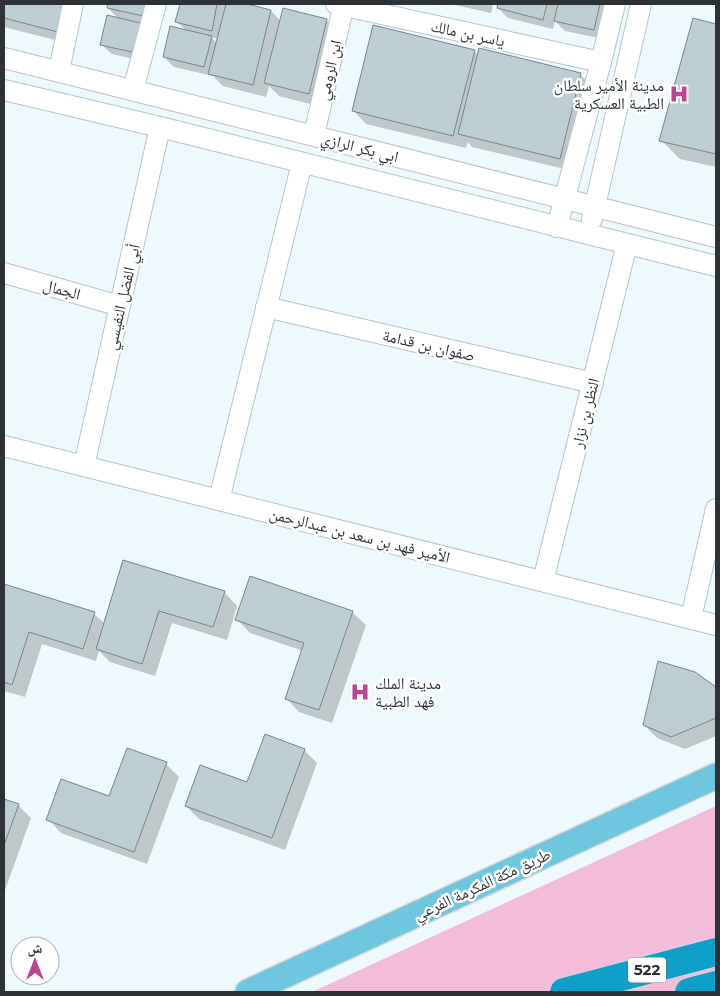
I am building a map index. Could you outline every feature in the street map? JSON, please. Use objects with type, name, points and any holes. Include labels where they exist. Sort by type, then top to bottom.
[{"type":"highway","name":"522","points":[[568,991],[716,952]]},
{"type":"highway","points":[[689,992],[716,986]]},
{"type":"main road","name":"طريق مكة المكرمة الفرعي","points":[[248,992],[716,776]]},
{"type":"street","points":[[59,71],[73,4]]},
{"type":"street","points":[[133,90],[156,4]]},
{"type":"street","name":"ياسر بن مالك","points":[[341,4],[601,62]]},
{"type":"street","name":"ابن الرومي","points":[[314,136],[341,4]]},
{"type":"street","points":[[557,227],[615,4]]},
{"type":"street","points":[[588,234],[639,12]]},
{"type":"street","name":"ابي بكر الرازي","points":[[4,58],[716,237]]},
{"type":"street","name":"ابي بكر الرازي","points":[[4,90],[160,127],[716,266]]},
{"type":"street","name":"أبي الفضل النفيسي","points":[[84,466],[160,127]]},
{"type":"street","points":[[219,500],[302,163]]},
{"type":"street","name":"النظر بن نزار","points":[[543,581],[628,244]]},
{"type":"street","name":"الجمال","points":[[4,273],[120,306]]},
{"type":"street","name":"صفوان بن قدامة","points":[[266,307],[593,383]]},
{"type":"street","name":"الأمير فهد بن سعد بن عبدالرحمن","points":[[4,446],[716,625]]},
{"type":"street","points":[[691,618],[716,508]]},
{"type":"shaded area","points":[[716,806],[716,992],[312,992]]},
{"type":"building","points":[[4,4],[65,4],[58,32],[4,18]]},
{"type":"building","points":[[108,4],[151,4],[148,17],[107,8]]},
{"type":"building","points":[[180,4],[217,4],[212,31],[175,22]]},
{"type":"building","points":[[226,4],[247,4],[271,10],[253,85],[208,74]]},
{"type":"building","points":[[498,4],[547,4],[543,20],[497,8]]},
{"type":"building","points":[[558,4],[600,4],[594,30],[554,21]]},
{"type":"building","points":[[283,8],[327,19],[309,94],[264,83]]},
{"type":"building","points":[[107,15],[144,24],[137,53],[100,45]]},
{"type":"building","points":[[693,18],[716,24],[716,154],[659,141]]},
{"type":"building","points":[[373,25],[475,50],[453,136],[352,111]]},
{"type":"building","points":[[170,26],[212,36],[204,67],[163,57]]},
{"type":"building","points":[[479,48],[581,73],[560,159],[458,134]]},
{"type":"building","points":[[123,560],[225,591],[213,627],[159,611],[142,664],[96,649]]},
{"type":"building","points":[[250,576],[353,611],[319,710],[285,699],[304,643],[235,620]]},
{"type":"building","points":[[4,584],[95,612],[83,649],[29,632],[12,685],[4,682]]},
{"type":"building","points":[[658,661],[695,672],[716,687],[716,718],[671,737],[643,725]]},
{"type":"building","points":[[265,734],[305,749],[272,838],[185,806],[200,765],[247,782]]},
{"type":"building","points":[[127,748],[167,762],[134,852],[46,820],[61,779],[109,796]]},
{"type":"building","points":[[4,799],[19,804],[4,845]]},
{"type":"place","name":"مدينة الأمير سلطان الطبية العسكرية","points":[[679,94]]},
{"type":"place","name":"مدينة الملك فهد الطبية","points":[[360,692]]}]
